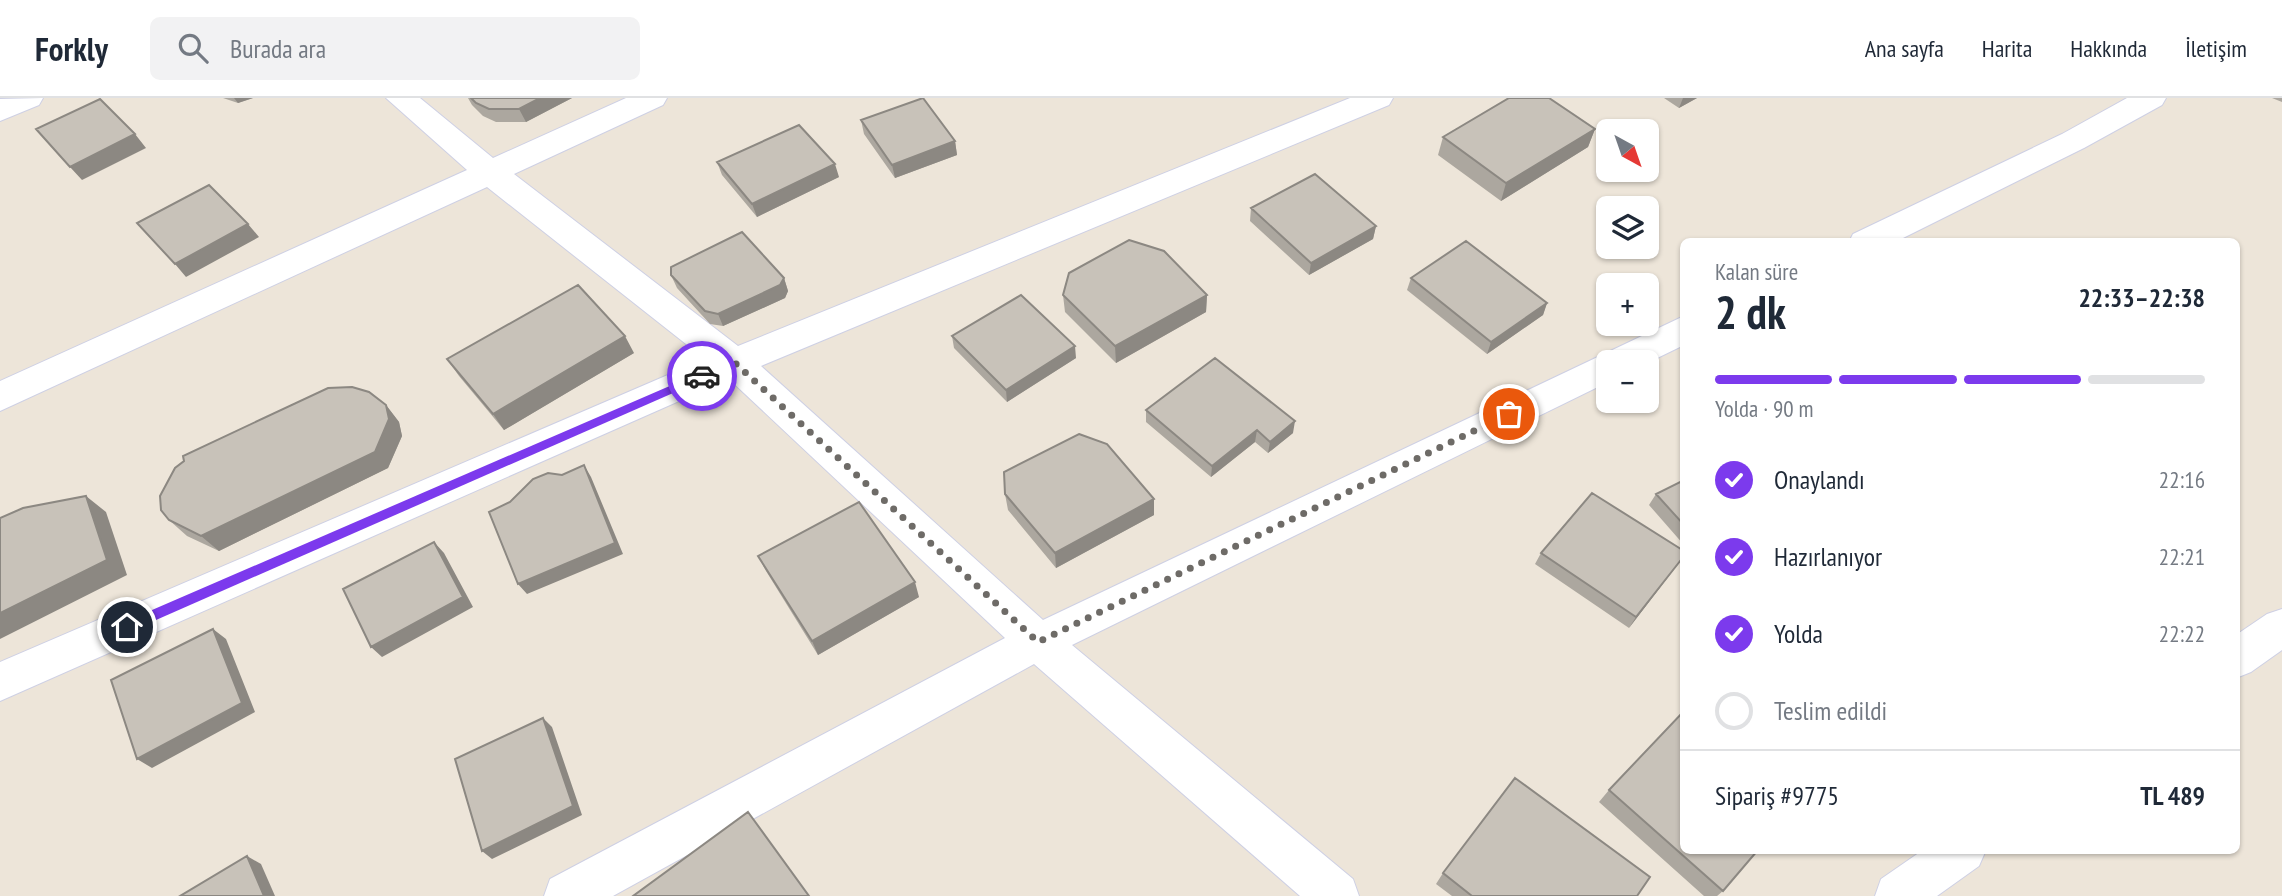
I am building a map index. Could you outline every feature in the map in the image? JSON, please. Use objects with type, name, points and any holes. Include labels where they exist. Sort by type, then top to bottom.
[{"type":"street","points":[[0,111],[28,98]]},
{"type":"street","points":[[401,98],[490,172],[734,362],[1038,642],[1336,896]]},
{"type":"street","points":[[0,397],[652,98]]},
{"type":"street","points":[[0,682],[734,362],[1378,98]]},
{"type":"street","points":[[1873,238],[2073,141],[2151,98]]},
{"type":"street","points":[[1642,350],[1680,332]]},
{"type":"street","points":[[567,896],[1038,642],[1596,372]]},
{"type":"street","points":[[2240,656],[2282,627]]},
{"type":"street","points":[[1898,896],[1957,854]]},
{"type":"building","points":[[471,98],[540,98],[519,109],[489,109]]},
{"type":"building","points":[[923,98],[955,141],[892,165],[861,120]]},
{"type":"building","points":[[1509,98],[1549,98],[1595,129],[1506,183],[1443,137]]},
{"type":"building","points":[[100,99],[135,134],[70,167],[36,129]]},
{"type":"building","points":[[799,125],[835,164],[752,204],[717,162]]},
{"type":"building","points":[[1315,174],[1376,226],[1311,263],[1251,208]]},
{"type":"building","points":[[209,185],[248,224],[175,264],[137,223]]},
{"type":"building","points":[[742,232],[784,278],[780,285],[718,314],[705,311],[671,275],[671,267]]},
{"type":"building","points":[[1129,240],[1164,251],[1207,295],[1115,346],[1063,295],[1069,273]]},
{"type":"building","points":[[1466,241],[1547,303],[1491,342],[1411,278]]},
{"type":"building","points":[[578,285],[625,336],[493,414],[447,359]]},
{"type":"building","points":[[1021,295],[1075,346],[1006,390],[952,336]]},
{"type":"building","points":[[1215,358],[1295,421],[1270,442],[1257,430],[1212,466],[1146,410]]},
{"type":"building","points":[[352,387],[369,392],[386,405],[389,419],[375,452],[201,536],[169,520],[161,510],[160,496],[175,468],[184,461],[183,456],[328,388]]},
{"type":"building","points":[[1079,434],[1107,444],[1154,499],[1055,553],[1005,494],[1004,472]]},
{"type":"building","points":[[584,465],[615,543],[518,584],[489,512],[510,502],[533,479],[548,473],[562,475]]},
{"type":"building","points":[[1680,482],[1680,521],[1656,494]]},
{"type":"building","points":[[1592,493],[1680,548],[1680,561],[1636,617],[1541,553]]},
{"type":"building","points":[[86,496],[107,560],[0,613],[0,518],[23,508]]},
{"type":"building","points":[[859,502],[915,582],[812,641],[758,556]]},
{"type":"building","points":[[434,542],[463,597],[371,647],[343,589]]},
{"type":"building","points":[[213,629],[242,703],[137,759],[111,680]]},
{"type":"building","points":[[1680,715],[1680,853],[1609,790]]},
{"type":"building","points":[[543,718],[573,806],[482,851],[455,759]]},
{"type":"building","points":[[1515,778],[1650,877],[1637,896],[1472,896],[1443,873]]},
{"type":"building","points":[[748,812],[809,896],[633,896]]},
{"type":"building","points":[[1681,854],[1755,854],[1723,891]]},
{"type":"building","points":[[247,856],[264,896],[180,896]]},
{"type":"way so far","points":[[702,376],[734,362],[1038,642],[1509,414]]},
{"type":"route","points":[[127,627],[702,376]]}]
